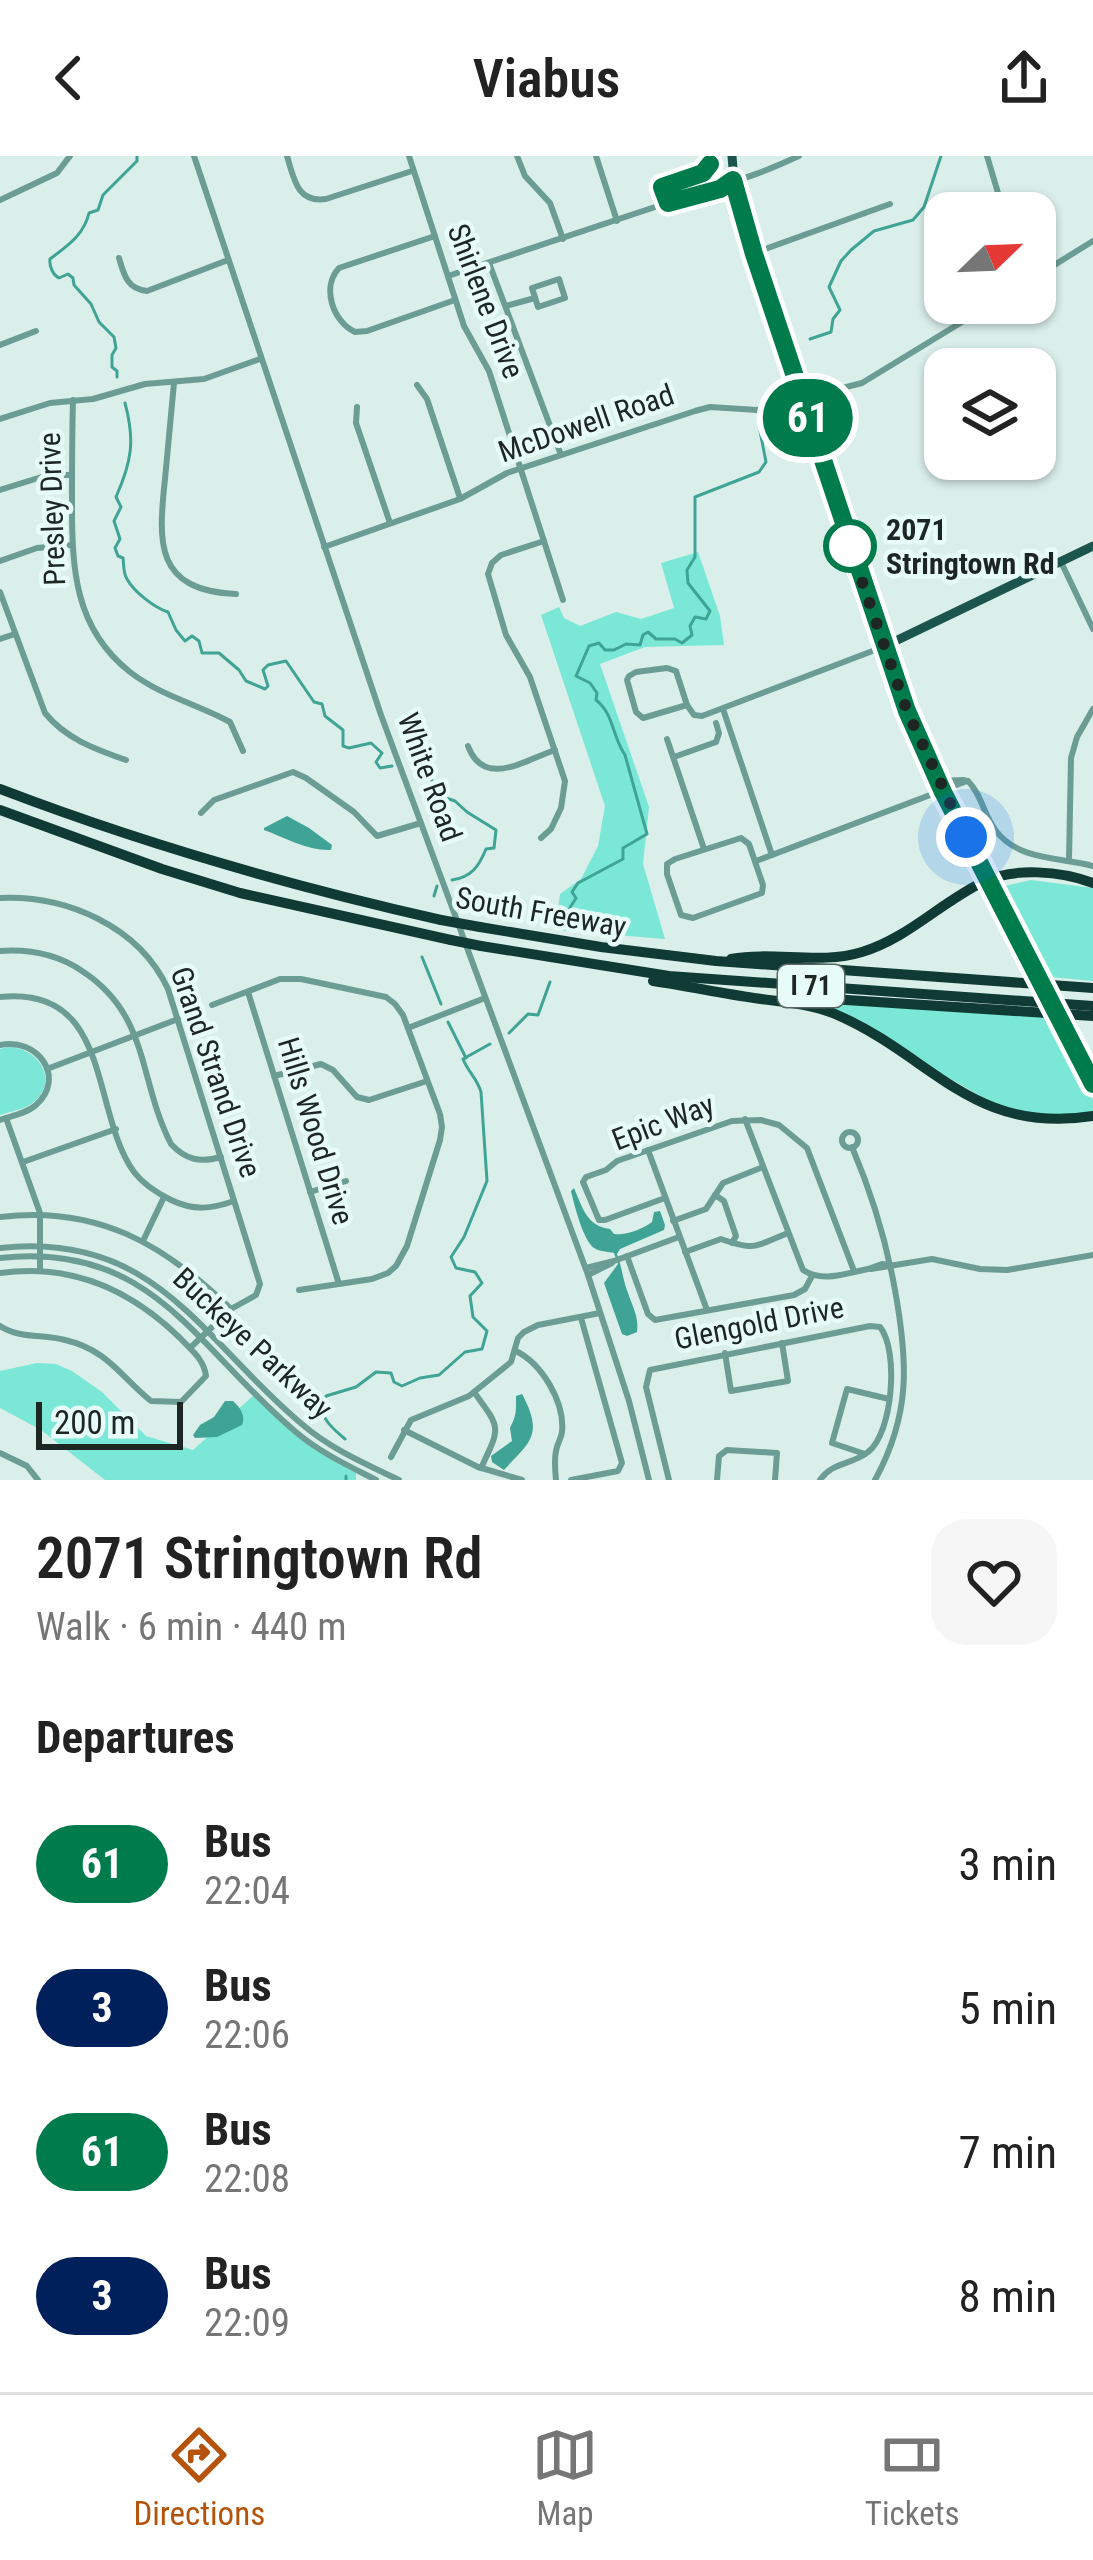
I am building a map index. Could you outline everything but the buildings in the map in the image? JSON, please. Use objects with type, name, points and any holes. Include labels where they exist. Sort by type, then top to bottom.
[{"type":"highway","name":"South Freeway","points":[[0,789],[227,867],[441,920],[716,962],[1093,988]]},
{"type":"highway","name":"South Freeway","points":[[0,810],[240,893],[596,967],[1093,1006]]},
{"type":"highway","points":[[716,962],[746,956],[857,954],[916,927],[988,879],[1052,873],[1093,883]]},
{"type":"highway","name":"I 71","points":[[596,967],[608,974],[734,993],[1093,1016]]},
{"type":"highway","points":[[734,993],[837,1015],[959,1091],[1009,1114],[1046,1119],[1093,1116]]},
{"type":"main road","points":[[732,156],[733,180],[754,254],[909,718],[1093,1084]]},
{"type":"main road","points":[[883,647],[1093,546]]},
{"type":"street","points":[[0,200],[56,173],[70,156]]},
{"type":"street","name":"White Road","points":[[194,156],[324,547],[601,1312],[649,1480]]},
{"type":"street","points":[[287,156],[299,191],[314,200],[413,170]]},
{"type":"street","name":"Shirlene Drive","points":[[409,156],[464,326],[489,370],[563,600]]},
{"type":"street","points":[[518,156],[525,176],[550,203],[563,239]]},
{"type":"street","points":[[596,156],[617,220]]},
{"type":"street","points":[[448,276],[720,189],[799,156]]},
{"type":"street","points":[[987,156],[998,192]]},
{"type":"street","points":[[754,254],[890,204]]},
{"type":"street","points":[[435,236],[339,268],[329,282],[334,305],[345,328],[355,332],[455,300]]},
{"type":"street","points":[[1056,264],[1093,241]]},
{"type":"street","points":[[119,258],[129,283],[147,291],[228,260]]},
{"type":"street","points":[[489,263],[561,455]]},
{"type":"street","points":[[559,279],[565,298],[538,307],[536,298],[532,288],[559,279]]},
{"type":"street","points":[[506,306],[536,298]]},
{"type":"street","name":"McDowell Road","points":[[324,547],[460,499],[501,476],[704,409],[757,410],[862,383],[959,324]]},
{"type":"street","points":[[0,345],[36,332]]},
{"type":"street","points":[[0,419],[50,403],[104,396],[145,384],[204,380],[260,359]]},
{"type":"street","points":[[174,383],[160,521],[164,552],[176,572],[199,589],[236,594]]},
{"type":"street","points":[[417,385],[427,399],[460,499]]},
{"type":"street","name":"Presley Drive","points":[[73,400],[73,569],[95,632],[115,658],[158,691],[230,722],[243,751]]},
{"type":"street","points":[[357,406],[356,423],[390,524]]},
{"type":"street","points":[[0,490],[48,475],[72,475]]},
{"type":"street","points":[[541,838],[551,829],[564,800],[565,781],[530,677],[506,635],[488,574],[501,555],[544,541]]},
{"type":"street","points":[[0,562],[37,548],[72,545]]},
{"type":"street","points":[[1061,562],[1093,629]]},
{"type":"street","points":[[0,592],[38,698],[56,727],[85,745],[126,760]]},
{"type":"street","points":[[0,639],[15,634]]},
{"type":"street","points":[[687,705],[643,718],[636,712],[627,680],[636,672],[672,668],[676,671],[689,711],[698,716],[883,647]]},
{"type":"street","points":[[723,709],[772,855]]},
{"type":"street","points":[[1069,860],[1071,758],[1093,709]]},
{"type":"street","points":[[674,758],[716,742],[716,723]]},
{"type":"street","points":[[667,739],[704,849]]},
{"type":"street","points":[[468,746],[478,764],[497,770],[555,750]]},
{"type":"street","points":[[201,813],[214,800],[292,772],[354,812],[377,836],[422,823]]},
{"type":"street","points":[[938,781],[961,779],[975,788],[995,830],[1009,844],[1030,855],[1093,866]]},
{"type":"street","points":[[756,861],[967,781]]},
{"type":"street","points":[[746,840],[762,892],[693,918],[680,915],[667,864],[704,849],[746,840]]},
{"type":"street","name":"Grand Strand Drive","points":[[0,898],[54,902],[84,912],[112,927],[153,963],[168,988],[260,1280],[258,1292],[231,1309]]},
{"type":"street","points":[[0,951],[41,953],[83,971],[114,997],[135,1035],[171,1144],[198,1161],[221,1157]]},
{"type":"street","points":[[212,1005],[280,979],[381,995],[395,1004],[408,1028],[442,1127],[404,1254],[393,1270],[339,1285],[299,1289]]},
{"type":"street","name":"Hills Wood Drive","points":[[248,992],[339,1285]]},
{"type":"street","points":[[0,997],[29,998],[56,1008],[81,1029],[127,1160],[149,1188],[195,1208],[235,1201]]},
{"type":"street","points":[[408,1028],[485,998]]},
{"type":"street","points":[[47,1070],[178,1018]]},
{"type":"street","points":[[0,1045],[28,1047],[40,1055],[47,1070],[47,1086],[40,1100],[3,1119],[40,1215],[40,1270]]},
{"type":"street","points":[[274,1076],[322,1064],[334,1070],[357,1097],[369,1100],[427,1081]]},
{"type":"street","points":[[745,1119],[800,1266],[812,1276],[932,1259],[1006,1270],[1093,1255]]},
{"type":"street","name":"Epic Way","points":[[665,1198],[599,1220],[583,1182],[617,1161],[732,1121],[779,1125],[807,1148],[854,1271]]},
{"type":"street","points":[[22,1162],[116,1129]]},
{"type":"street","points":[[853,1147],[880,1217],[905,1357],[903,1403],[893,1444],[875,1480]]},
{"type":"street","points":[[648,1150],[708,1311]]},
{"type":"street","points":[[674,1221],[706,1209],[723,1183],[763,1167]]},
{"type":"street","points":[[310,1192],[346,1180]]},
{"type":"street","points":[[715,1195],[724,1202],[736,1236],[732,1243]]},
{"type":"street","points":[[143,1241],[164,1197]]},
{"type":"street","points":[[0,1216],[40,1215],[100,1224],[143,1241],[199,1277],[231,1309],[190,1348]]},
{"type":"street","points":[[685,1252],[716,1240],[751,1247],[788,1233]]},
{"type":"street","points":[[587,1272],[679,1237]]},
{"type":"street","name":"Buckeye Parkway","points":[[0,1248],[40,1246],[86,1252],[132,1270],[181,1302],[315,1435],[399,1480]]},
{"type":"street","name":"Buckeye Parkway","points":[[0,1258],[82,1262],[128,1279],[166,1304],[309,1443],[376,1480]]},
{"type":"street","points":[[621,1258],[652,1319],[794,1295],[812,1276]]},
{"type":"street","points":[[0,1274],[40,1270],[87,1280],[137,1301],[204,1364],[205,1379],[181,1402],[156,1402],[103,1356],[63,1339],[16,1334],[0,1325]]},
{"type":"street","points":[[391,1457],[414,1417],[474,1392],[511,1362],[518,1337],[530,1328],[601,1312]]},
{"type":"street","points":[[571,1480],[618,1471],[622,1460],[581,1318]]},
{"type":"street","name":"Glengold Drive","points":[[669,1480],[646,1387],[653,1368],[880,1327],[889,1344],[889,1399]]},
{"type":"street","points":[[724,1353],[731,1391],[788,1381],[782,1343]]},
{"type":"street","points":[[516,1351],[531,1360],[551,1387],[562,1429],[554,1459],[556,1480]]},
{"type":"street","points":[[820,1480],[831,1467],[865,1454],[878,1438],[889,1399],[847,1389],[832,1443],[865,1454]]},
{"type":"street","points":[[474,1392],[497,1429],[481,1468]]},
{"type":"street","points":[[404,1430],[504,1478],[522,1480]]},
{"type":"street","points":[[878,1438],[893,1444]]},
{"type":"street","points":[[717,1480],[718,1456],[727,1450],[777,1454],[775,1480]]},
{"type":"street","points":[[0,1453],[27,1466],[38,1480]]},
{"type":"shaded area","points":[[698,552],[720,616],[724,645],[645,647],[600,664],[649,807],[643,864],[665,939],[555,930],[560,894],[581,879],[598,846],[605,806],[541,615],[559,607],[564,618],[580,626],[616,612],[641,619],[674,608],[661,563]]},
{"type":"shaded area","points":[[287,816],[332,845],[331,850],[305,846],[264,830]]},
{"type":"shaded area","points":[[1031,880],[1093,888],[1093,981],[1050,977],[1004,891],[1004,886]]},
{"type":"shaded area","points":[[822,1002],[1047,1016],[1093,1100],[1093,1111],[1062,1117],[1001,1108]]},
{"type":"shaded area","points":[[8,1047],[38,1061],[44,1089],[28,1106],[0,1115],[0,1049]]},
{"type":"shaded area","points":[[574,1188],[591,1220],[614,1234],[644,1227],[660,1211],[664,1230],[617,1254],[637,1322],[637,1332],[627,1336],[622,1334],[604,1283],[618,1264],[614,1253],[596,1249],[586,1238],[572,1197]]},
{"type":"shaded area","points":[[37,1363],[72,1371],[102,1392],[146,1436],[193,1450],[254,1395],[302,1439],[356,1473],[356,1480],[105,1480],[41,1430],[0,1408],[0,1371]]},
{"type":"shaded area","points":[[522,1394],[533,1429],[504,1470],[491,1456],[512,1441],[516,1396]]},
{"type":"shaded area","points":[[225,1401],[233,1401],[240,1409],[242,1425],[217,1437],[195,1438],[200,1425],[214,1417]]},
{"type":"waterway","points":[[117,377],[112,367],[114,337],[99,322],[73,278],[55,275],[50,259],[79,234],[89,213],[98,210],[103,195],[137,156]]},
{"type":"waterway","points":[[810,339],[831,332],[840,310],[829,287],[841,261],[874,231],[913,220],[924,207],[941,156]]},
{"type":"waterway","points":[[125,403],[130,450],[116,497],[121,507],[114,521],[120,539],[115,548],[130,584],[168,612],[185,641],[192,636],[202,653],[219,653],[246,681],[265,689],[263,670],[286,661],[314,702],[322,704],[325,716],[343,730],[343,746],[371,743],[382,753],[376,762],[380,768],[392,766]]},
{"type":"waterway","points":[[570,922],[568,911],[578,883],[623,859],[623,848],[647,834],[610,719],[590,683],[576,676],[589,646],[599,643],[605,650],[614,650],[626,644],[640,645],[648,632],[656,639],[682,643],[692,635],[695,617],[706,619],[710,611],[688,583],[687,570],[695,557],[695,497],[759,472],[766,462],[760,431],[769,422]]},
{"type":"waterway","points":[[413,767],[430,775],[437,795],[455,801],[496,830],[494,848],[486,849],[470,873],[452,880]]},
{"type":"waterway","points":[[434,896],[437,886]]},
{"type":"waterway","points":[[422,957],[441,1004]]},
{"type":"waterway","points":[[509,1033],[528,1014],[538,1015],[550,982]]},
{"type":"waterway","points":[[448,1022],[466,1058]]},
{"type":"waterway","points":[[345,1439],[324,1415],[326,1396],[356,1387],[376,1372],[391,1373],[402,1386],[439,1375],[465,1352],[482,1349],[487,1331],[473,1317],[470,1296],[482,1283],[475,1272],[456,1268],[451,1257],[487,1181],[481,1092],[463,1059],[490,1044]]},
{"type":"bus line","name":"61","points":[[710,164],[703,173],[662,187],[668,203],[720,189],[733,180],[907,711],[943,792],[1093,1084]]},
{"type":"place","name":"2071 Stringtown Rd","points":[[850,546]]},
{"type":"route","points":[[850,546],[907,711],[966,837]]}]
